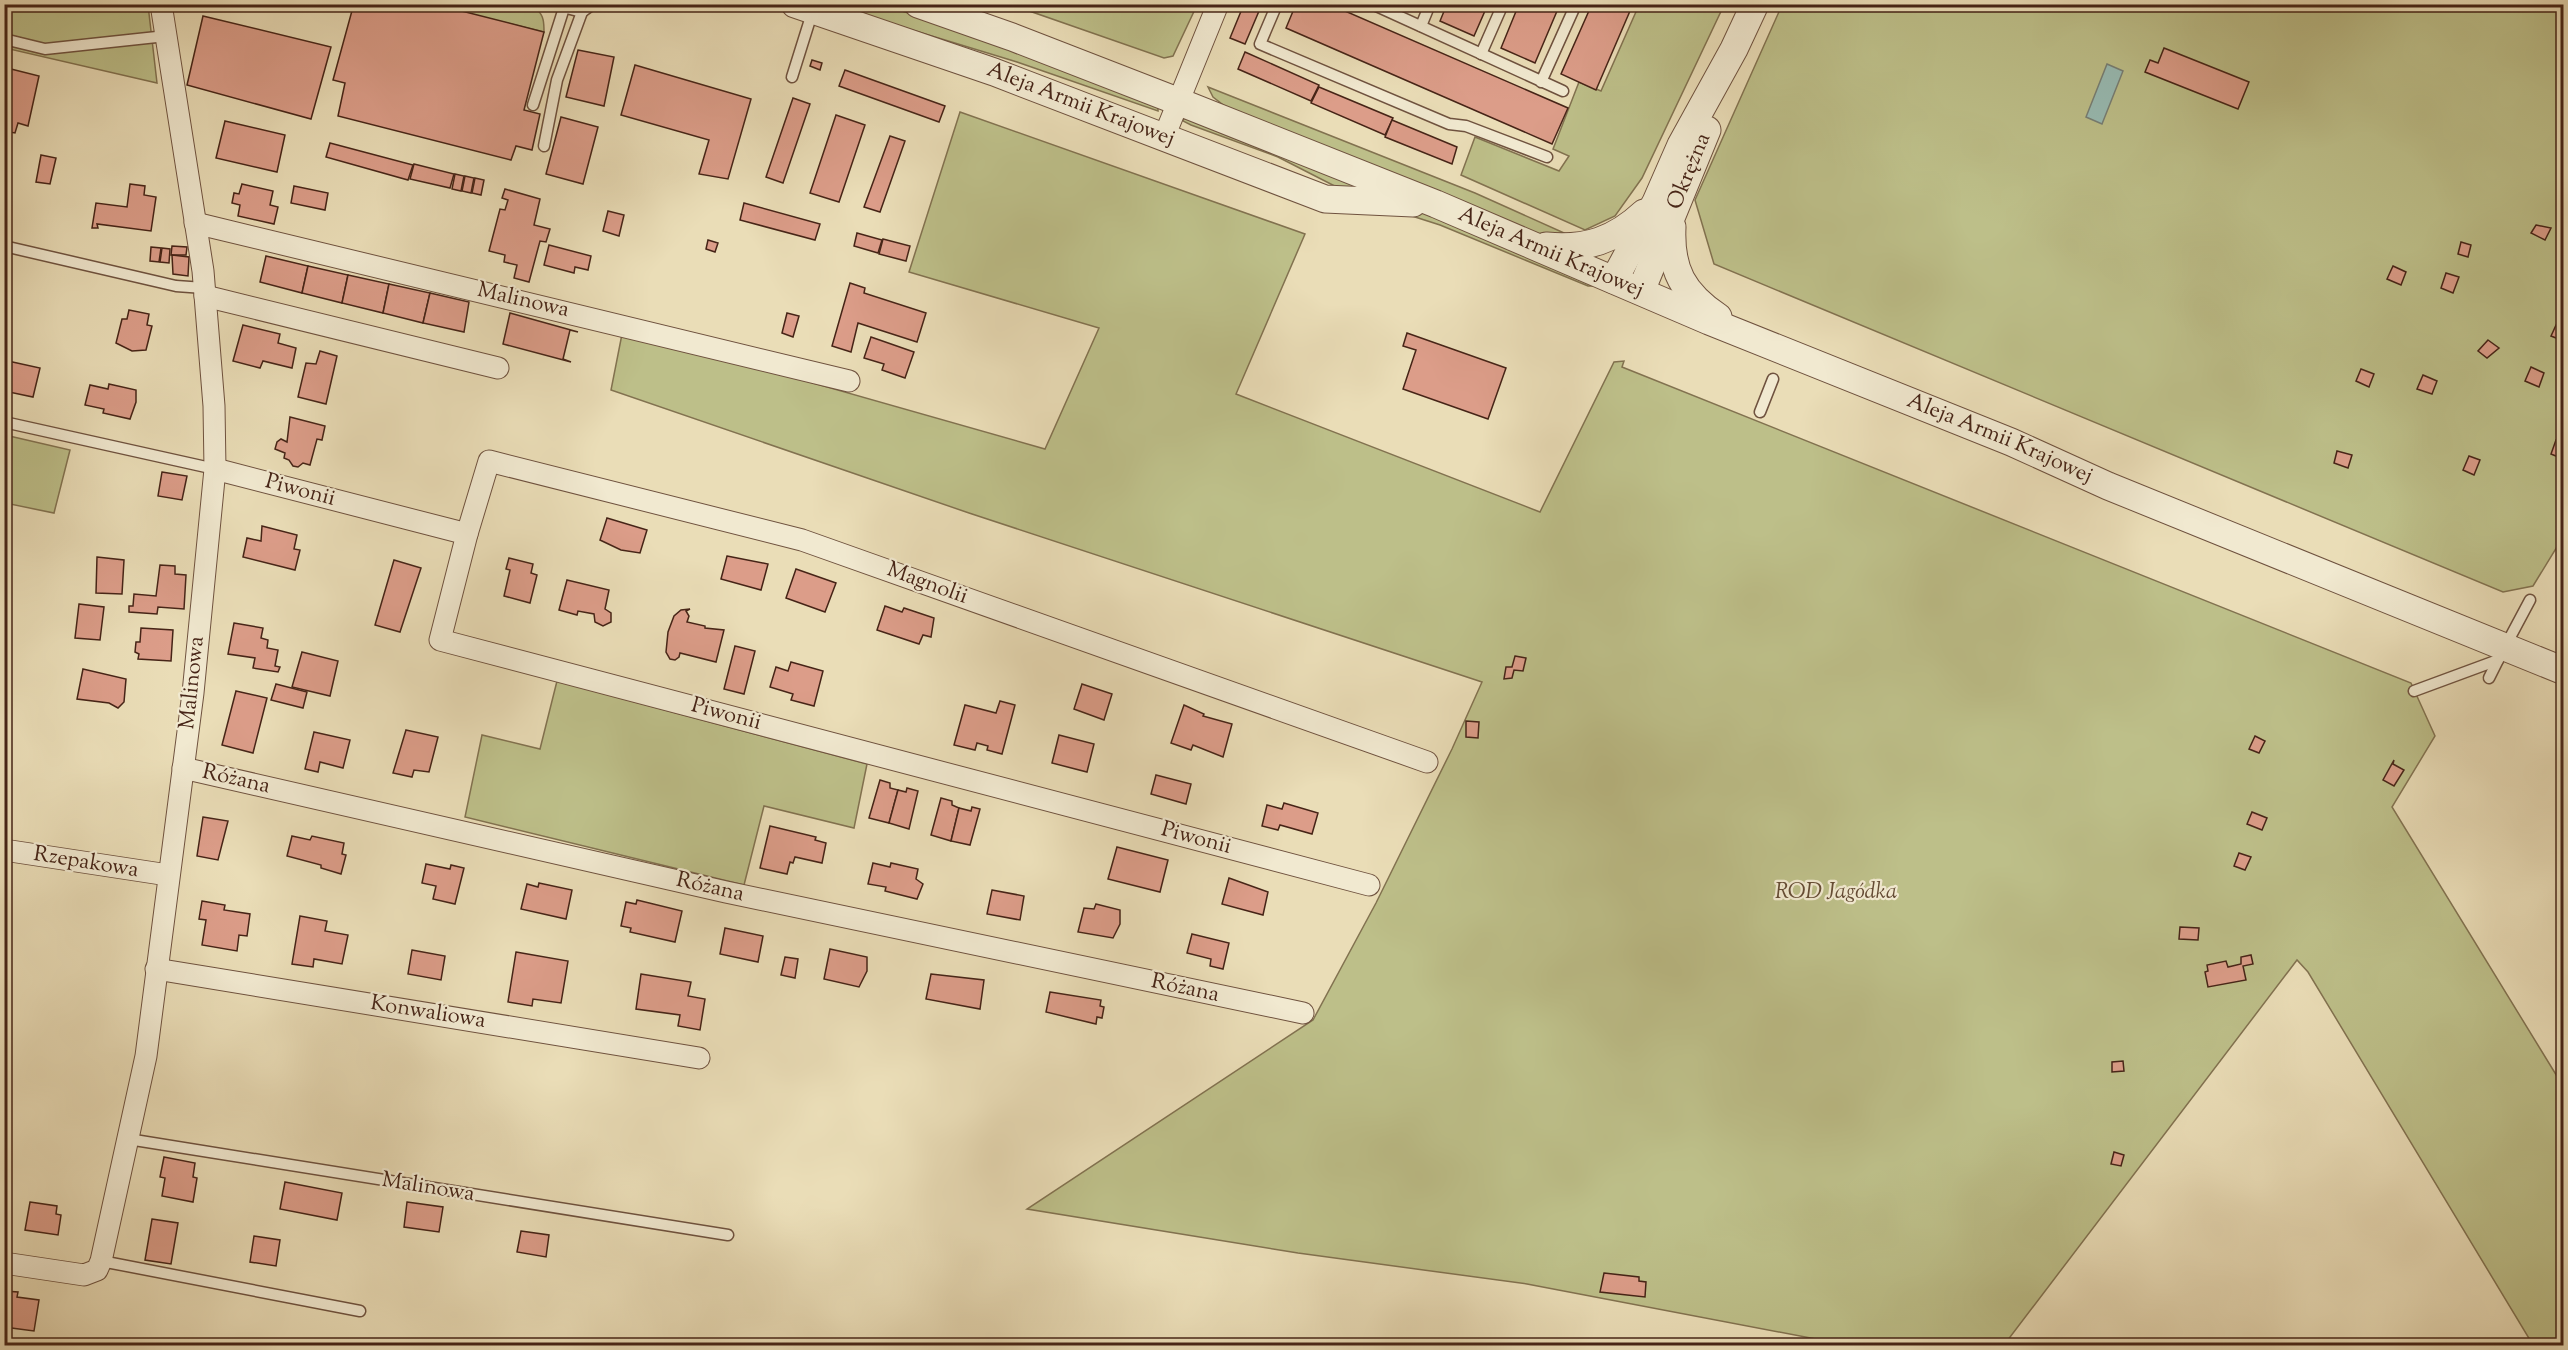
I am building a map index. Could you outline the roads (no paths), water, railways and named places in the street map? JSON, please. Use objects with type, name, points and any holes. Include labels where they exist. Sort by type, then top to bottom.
[{"type":"street","name":"Malinowa","points":[[101,1261],[146,1056],[183,768],[214,469],[214,406],[204,292],[161,4]]},
{"type":"street","name":"Aleja Armii Krajowej","points":[[918,4],[1012,37],[1178,101],[1436,204],[1746,337],[2011,442],[2108,486],[2502,653],[2564,671]]},
{"type":"street","points":[[1164,137],[1218,4]]},
{"type":"street","name":"Okrężna","points":[[1628,286],[1664,210],[1681,145],[1734,49],[1755,4]]},
{"type":"street","name":"Aleja Armii Krajowej","points":[[804,7],[945,54],[1325,199],[1436,204]]},
{"type":"street","points":[[1527,243],[1564,248],[1595,244],[1664,210],[1671,253],[1676,271],[1684,285],[1704,308],[1746,337]]},
{"type":"street","name":"Malinowa","points":[[195,223],[849,381]]},
{"type":"street","points":[[204,292],[498,368]]},
{"type":"street","name":"Magnolii","points":[[467,534],[489,461],[802,540],[1427,762]]},
{"type":"street","name":"Piwonii","points":[[214,469],[467,534],[440,640],[1369,885]]},
{"type":"street","name":"Różana","points":[[183,768],[726,892],[1303,1012]]},
{"type":"street","name":"Rzepakowa","points":[[4,850],[168,875]]},
{"type":"street","name":"Konwaliowa","points":[[156,969],[699,1058]]},
{"type":"street","points":[[4,1263],[84,1275],[97,1270],[101,1261]]},
{"type":"lane","points":[[551,4],[582,12]]},
{"type":"lane","points":[[544,146],[558,80],[582,12],[593,4]]},
{"type":"lane","points":[[1277,4],[1260,44],[1449,124],[1466,126],[1547,157]]},
{"type":"lane","points":[[1372,4],[1563,91]]},
{"type":"lane","points":[[1420,26],[1430,4]]},
{"type":"lane","points":[[1481,54],[1503,4]]},
{"type":"lane","points":[[1541,82],[1576,4]]},
{"type":"lane","points":[[792,77],[804,7]]},
{"type":"lane","points":[[533,105],[564,8]]},
{"type":"lane","points":[[4,39],[45,49],[166,36]]},
{"type":"lane","points":[[4,246],[204,292]]},
{"type":"lane","points":[[1760,412],[1773,379]]},
{"type":"lane","points":[[4,422],[214,469]]},
{"type":"lane","points":[[2489,678],[2530,600]]},
{"type":"lane","points":[[2414,691],[2502,653]]},
{"type":"lane","name":"Malinowa","points":[[128,1139],[728,1235]]},
{"type":"lane","points":[[101,1261],[360,1311]]},
{"type":"water","points":[[2107,64],[2123,71],[2102,124],[2086,117]]},
{"type":"park label","name":"ROD Jagódka","points":[[1836,893]]}]
